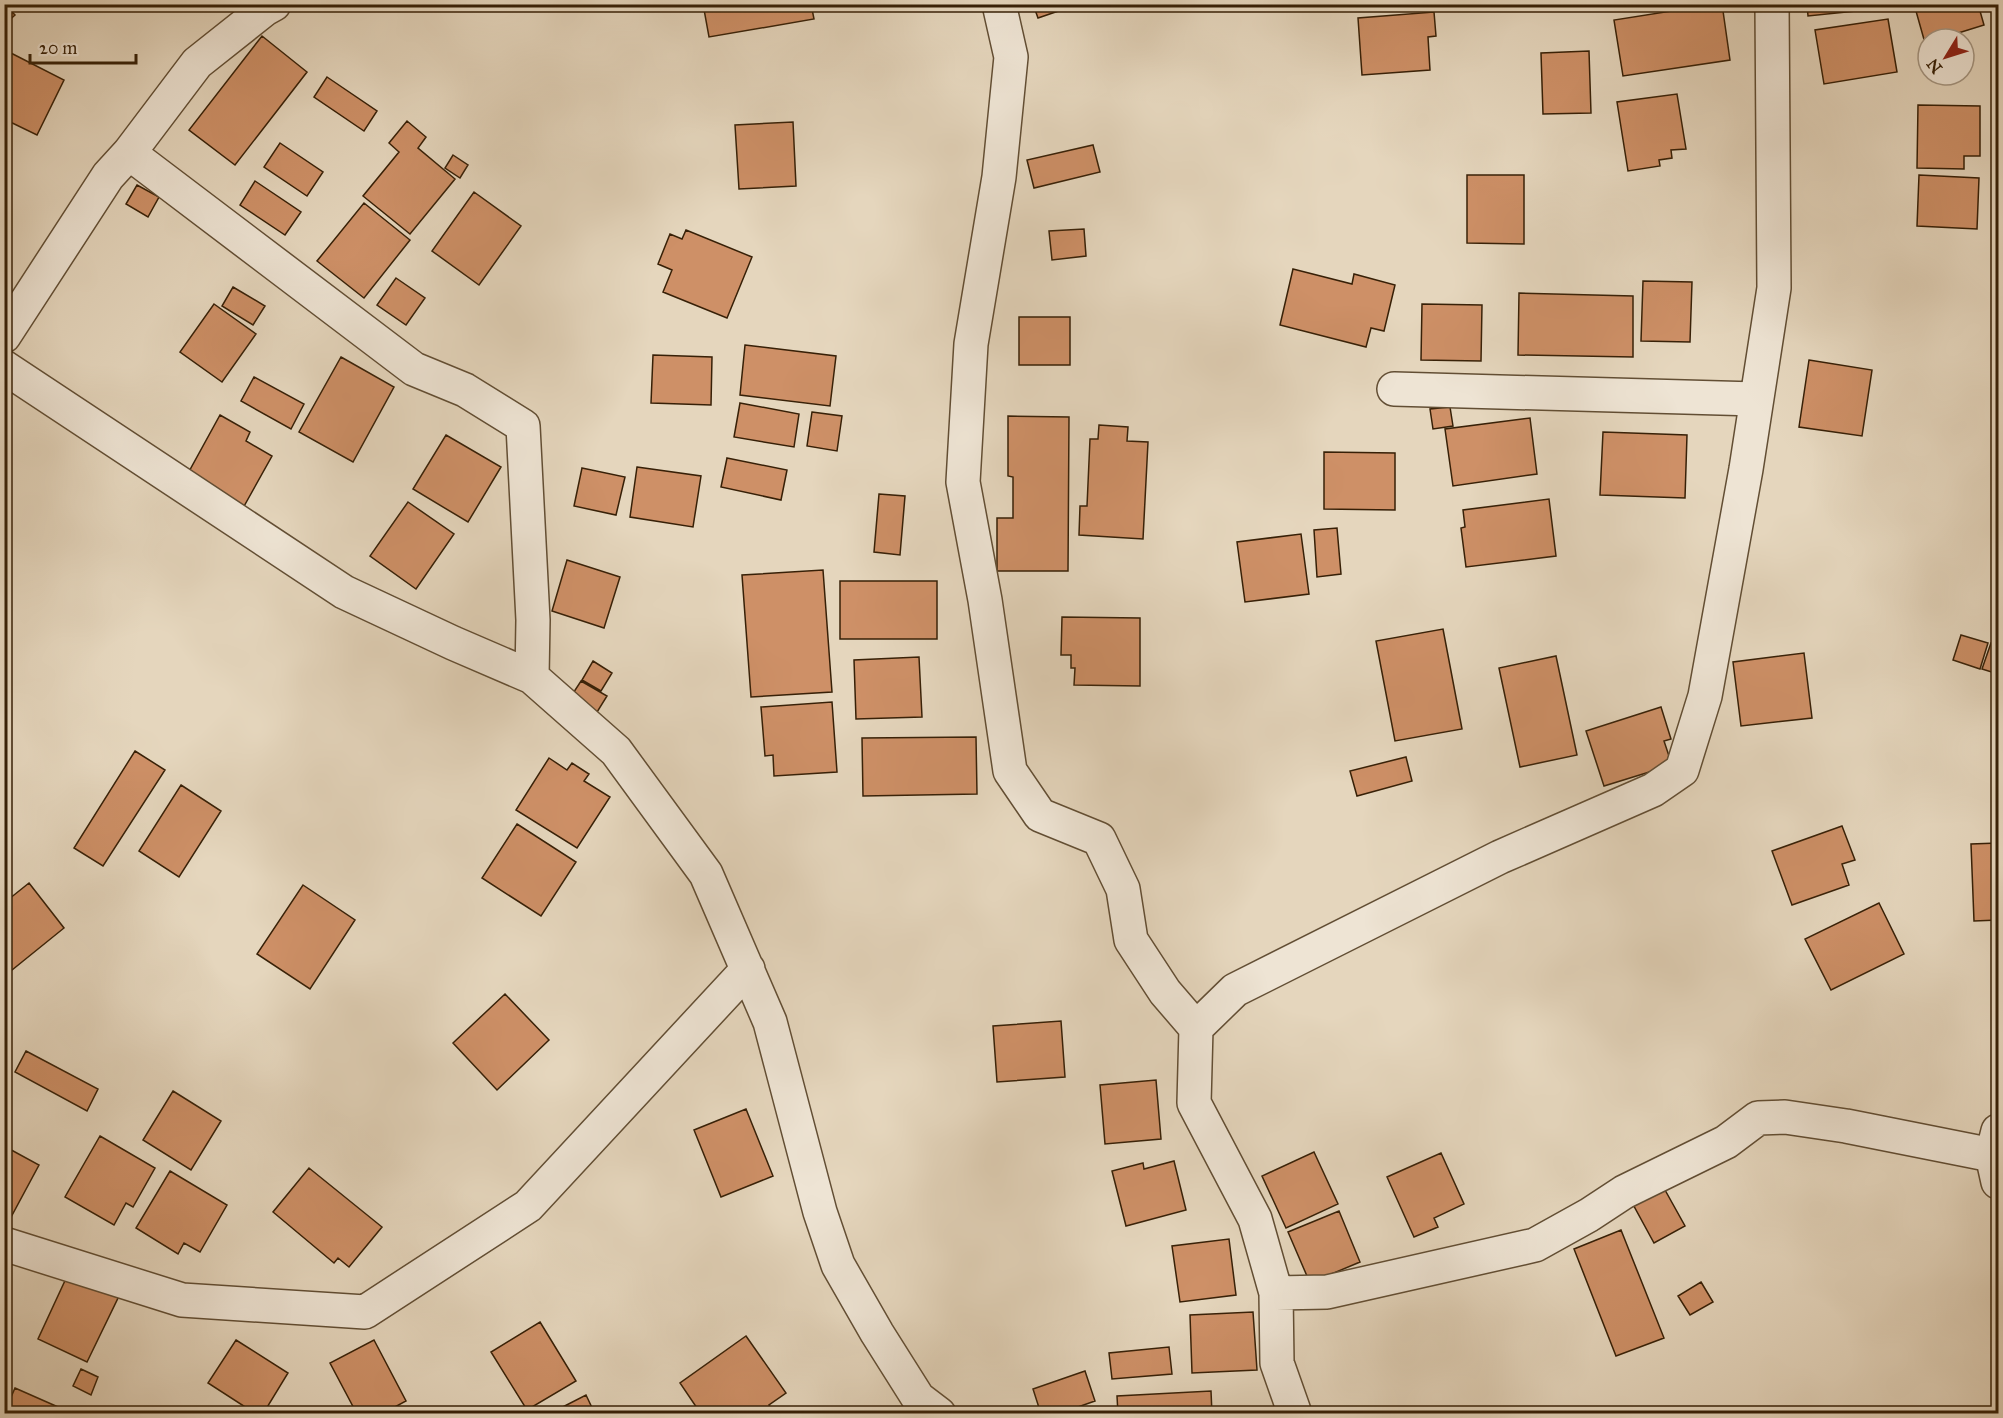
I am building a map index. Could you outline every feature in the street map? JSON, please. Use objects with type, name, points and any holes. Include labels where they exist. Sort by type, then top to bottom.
[{"type":"street","points":[[4,336],[108,176],[129,153],[197,63],[274,4]]},
{"type":"street","points":[[999,4],[1011,57],[999,177],[971,344],[963,482],[985,600],[1010,771],[1040,815],[1099,839],[1123,889],[1131,940],[1165,992],[1196,1028],[1194,1103],[1255,1219],[1276,1293],[1277,1363],[1295,1413]]},
{"type":"street","points":[[1196,1028],[1234,990],[1500,856],[1653,790],[1682,770],[1705,696],[1774,288],[1772,4]]},
{"type":"street","points":[[129,153],[414,369],[465,390],[523,426],[533,620],[532,677]]},
{"type":"street","points":[[4,367],[344,592],[532,677],[616,751],[706,874],[770,1022],[820,1212],[838,1266],[918,1398],[939,1413]]},
{"type":"street","points":[[1394,389],[1756,399]]},
{"type":"street","points":[[4,1244],[182,1300],[365,1312],[528,1206],[748,969]]},
{"type":"street","points":[[1276,1293],[1328,1292],[1535,1245],[1589,1215],[1624,1192],[1726,1142],[1758,1118],[1785,1118],[1846,1126],[1996,1156]]},
{"type":"building","points":[[4,4],[15,15],[4,25]]},
{"type":"building","points":[[703,4],[811,4],[814,19],[709,37]]},
{"type":"building","points":[[1033,4],[1079,4],[1038,18]]},
{"type":"building","points":[[1722,4],[1730,60],[1623,76],[1614,20]]},
{"type":"building","points":[[1807,4],[1875,4],[1875,9],[1808,16]]},
{"type":"building","points":[[1914,4],[1978,4],[1984,25],[1976,27],[1920,27]]},
{"type":"building","points":[[1434,12],[1436,36],[1428,37],[1430,70],[1362,75],[1358,18]]},
{"type":"building","points":[[1888,19],[1897,72],[1824,84],[1815,30]]},
{"type":"building","points":[[262,36],[307,72],[235,165],[189,130]]},
{"type":"building","points":[[5,50],[64,80],[37,135],[4,119]]},
{"type":"building","points":[[1589,51],[1591,113],[1543,114],[1541,53]]},
{"type":"building","points":[[327,77],[377,111],[364,131],[314,97]]},
{"type":"building","points":[[1677,94],[1686,149],[1671,150],[1672,158],[1659,160],[1660,166],[1628,171],[1617,102]]},
{"type":"building","points":[[1918,105],[1980,106],[1980,156],[1964,156],[1964,169],[1917,168]]},
{"type":"building","points":[[407,121],[426,137],[418,148],[455,179],[410,234],[363,196],[399,152],[389,143]]},
{"type":"building","points":[[793,122],[796,186],[739,189],[735,125]]},
{"type":"building","points":[[280,143],[323,172],[307,196],[264,167]]},
{"type":"building","points":[[1093,145],[1100,172],[1034,188],[1027,160]]},
{"type":"building","points":[[453,155],[468,165],[460,178],[445,168]]},
{"type":"building","points":[[1467,175],[1524,175],[1524,244],[1467,243]]},
{"type":"building","points":[[1919,175],[1979,178],[1977,229],[1917,226]]},
{"type":"building","points":[[255,181],[301,212],[285,235],[240,205]]},
{"type":"building","points":[[137,185],[159,197],[148,217],[126,204]]},
{"type":"building","points":[[474,192],[521,226],[479,285],[432,251]]},
{"type":"building","points":[[364,203],[410,240],[364,298],[317,261]]},
{"type":"building","points":[[1084,229],[1086,256],[1052,260],[1049,231]]},
{"type":"building","points":[[686,230],[752,257],[727,318],[663,292],[672,270],[658,264],[670,234],[682,239]]},
{"type":"building","points":[[1293,269],[1352,284],[1354,274],[1395,285],[1384,331],[1371,328],[1366,347],[1280,325]]},
{"type":"building","points":[[396,278],[425,298],[406,325],[377,305]]},
{"type":"building","points":[[1643,281],[1692,282],[1690,342],[1641,341]]},
{"type":"building","points":[[233,287],[265,306],[253,325],[222,306]]},
{"type":"building","points":[[1519,293],[1633,296],[1633,357],[1518,355]]},
{"type":"building","points":[[214,304],[256,334],[222,382],[180,352]]},
{"type":"building","points":[[1422,304],[1482,305],[1481,361],[1421,360]]},
{"type":"building","points":[[1019,317],[1070,317],[1070,365],[1019,365]]},
{"type":"building","points":[[745,345],[836,356],[830,406],[740,395]]},
{"type":"building","points":[[653,355],[712,357],[711,405],[651,403]]},
{"type":"building","points":[[341,357],[394,387],[353,462],[299,432]]},
{"type":"building","points":[[1809,360],[1872,370],[1862,436],[1799,427]]},
{"type":"building","points":[[254,377],[304,404],[291,429],[241,401]]},
{"type":"building","points":[[740,403],[799,414],[794,447],[734,437]]},
{"type":"building","points":[[1450,407],[1453,426],[1433,429],[1430,409]]},
{"type":"building","points":[[812,412],[842,416],[837,451],[807,446]]},
{"type":"building","points":[[220,415],[250,432],[246,441],[272,456],[243,508],[186,477]]},
{"type":"building","points":[[1008,416],[1069,417],[1068,571],[997,571],[997,518],[1013,518],[1013,477],[1008,476]]},
{"type":"building","points":[[1530,418],[1537,474],[1453,486],[1445,429]]},
{"type":"building","points":[[1099,425],[1128,427],[1127,441],[1148,442],[1143,539],[1079,535],[1080,506],[1087,506],[1090,439],[1098,439]]},
{"type":"building","points":[[1603,432],[1687,435],[1685,498],[1600,495]]},
{"type":"building","points":[[446,435],[501,467],[468,522],[413,489]]},
{"type":"building","points":[[1324,452],[1395,453],[1395,510],[1324,509]]},
{"type":"building","points":[[727,458],[787,470],[781,500],[721,487]]},
{"type":"building","points":[[637,467],[701,476],[693,527],[630,517]]},
{"type":"building","points":[[582,468],[625,477],[616,515],[574,506]]},
{"type":"building","points":[[879,494],[905,496],[900,555],[874,552]]},
{"type":"building","points":[[1549,499],[1556,556],[1466,567],[1461,528],[1465,527],[1463,510]]},
{"type":"building","points":[[408,502],[454,534],[416,589],[370,556]]},
{"type":"building","points":[[1337,528],[1341,574],[1317,577],[1314,530]]},
{"type":"building","points":[[1301,534],[1309,594],[1245,602],[1237,542]]},
{"type":"building","points":[[567,560],[620,577],[604,628],[552,611]]},
{"type":"building","points":[[823,570],[832,692],[751,697],[742,575]]},
{"type":"building","points":[[840,581],[937,581],[937,639],[840,639]]},
{"type":"building","points":[[1062,617],[1140,618],[1140,686],[1074,685],[1075,668],[1071,668],[1071,655],[1061,655]]},
{"type":"building","points":[[1443,629],[1462,729],[1395,741],[1376,641]]},
{"type":"building","points":[[1961,635],[1988,643],[1980,669],[1953,660]]},
{"type":"building","points":[[1991,643],[1998,645],[1998,674],[1982,669]]},
{"type":"building","points":[[1804,653],[1812,718],[1741,726],[1733,662]]},
{"type":"building","points":[[1556,656],[1577,755],[1520,767],[1499,668]]},
{"type":"building","points":[[919,657],[922,717],[856,719],[854,660]]},
{"type":"building","points":[[593,661],[612,673],[601,691],[582,680]]},
{"type":"building","points":[[581,681],[607,696],[594,717],[568,701]]},
{"type":"building","points":[[832,702],[837,772],[774,776],[773,755],[765,756],[761,707]]},
{"type":"building","points":[[1661,707],[1671,739],[1664,741],[1672,765],[1604,786],[1586,731]]},
{"type":"building","points":[[976,737],[977,794],[863,796],[862,738]]},
{"type":"building","points":[[135,751],[165,770],[103,866],[74,848]]},
{"type":"building","points":[[1406,757],[1412,781],[1357,796],[1350,771]]},
{"type":"building","points":[[549,758],[567,770],[572,763],[589,774],[584,781],[610,797],[577,848],[516,810]]},
{"type":"building","points":[[181,785],[221,811],[179,877],[139,851]]},
{"type":"building","points":[[517,824],[576,862],[541,916],[482,878]]},
{"type":"building","points":[[1842,826],[1855,860],[1842,864],[1849,885],[1792,905],[1772,851]]},
{"type":"building","points":[[1998,843],[1998,920],[1974,921],[1971,844]]},
{"type":"building","points":[[29,883],[64,928],[12,970],[4,961],[4,903]]},
{"type":"building","points":[[303,885],[355,920],[310,989],[257,954]]},
{"type":"building","points":[[1879,903],[1904,954],[1831,990],[1805,939]]},
{"type":"building","points":[[505,994],[549,1040],[497,1090],[453,1043]]},
{"type":"building","points":[[1061,1021],[1065,1077],[997,1082],[993,1026]]},
{"type":"building","points":[[26,1051],[98,1089],[87,1111],[15,1072]]},
{"type":"building","points":[[1156,1080],[1161,1139],[1105,1144],[1100,1085]]},
{"type":"building","points":[[173,1091],[221,1121],[191,1170],[143,1140]]},
{"type":"building","points":[[746,1109],[773,1176],[721,1197],[694,1130]]},
{"type":"building","points":[[100,1136],[155,1168],[133,1207],[126,1203],[114,1225],[65,1197]]},
{"type":"building","points":[[4,1146],[39,1165],[10,1219],[4,1216]]},
{"type":"building","points":[[1314,1152],[1338,1204],[1286,1228],[1262,1176]]},
{"type":"building","points":[[1441,1153],[1464,1204],[1434,1218],[1438,1227],[1414,1237],[1387,1177]]},
{"type":"building","points":[[1174,1161],[1186,1210],[1126,1226],[1112,1171],[1143,1163],[1144,1169]]},
{"type":"building","points":[[309,1168],[382,1227],[349,1267],[338,1258],[334,1263],[273,1212]]},
{"type":"building","points":[[170,1171],[227,1205],[200,1252],[184,1243],[178,1254],[136,1228]]},
{"type":"building","points":[[1660,1181],[1685,1226],[1654,1243],[1629,1197]]},
{"type":"building","points":[[1339,1211],[1360,1262],[1310,1283],[1288,1232]]},
{"type":"building","points":[[1621,1230],[1664,1338],[1616,1356],[1574,1249]]},
{"type":"building","points":[[1229,1239],[1236,1295],[1180,1302],[1172,1246]]},
{"type":"building","points":[[69,1272],[119,1296],[87,1362],[38,1339]]},
{"type":"building","points":[[1701,1282],[1713,1302],[1690,1315],[1678,1296]]},
{"type":"building","points":[[1253,1312],[1257,1370],[1192,1373],[1190,1315]]},
{"type":"building","points":[[540,1322],[576,1381],[527,1410],[491,1352]]},
{"type":"building","points":[[746,1336],[786,1393],[769,1405],[774,1412],[772,1414],[701,1414],[680,1383]]},
{"type":"building","points":[[236,1340],[288,1373],[263,1414],[256,1414],[208,1383]]},
{"type":"building","points":[[374,1340],[406,1401],[382,1414],[357,1414],[330,1363]]},
{"type":"building","points":[[1169,1347],[1172,1374],[1112,1379],[1109,1353]]},
{"type":"building","points":[[81,1369],[98,1377],[91,1395],[73,1386]]},
{"type":"building","points":[[1085,1371],[1095,1401],[1058,1414],[1041,1414],[1033,1389]]},
{"type":"building","points":[[15,1388],[74,1414],[9,1414],[5,1411]]},
{"type":"building","points":[[1211,1391],[1212,1414],[1118,1414],[1117,1396]]},
{"type":"building","points":[[586,1395],[595,1414],[549,1414]]}]
